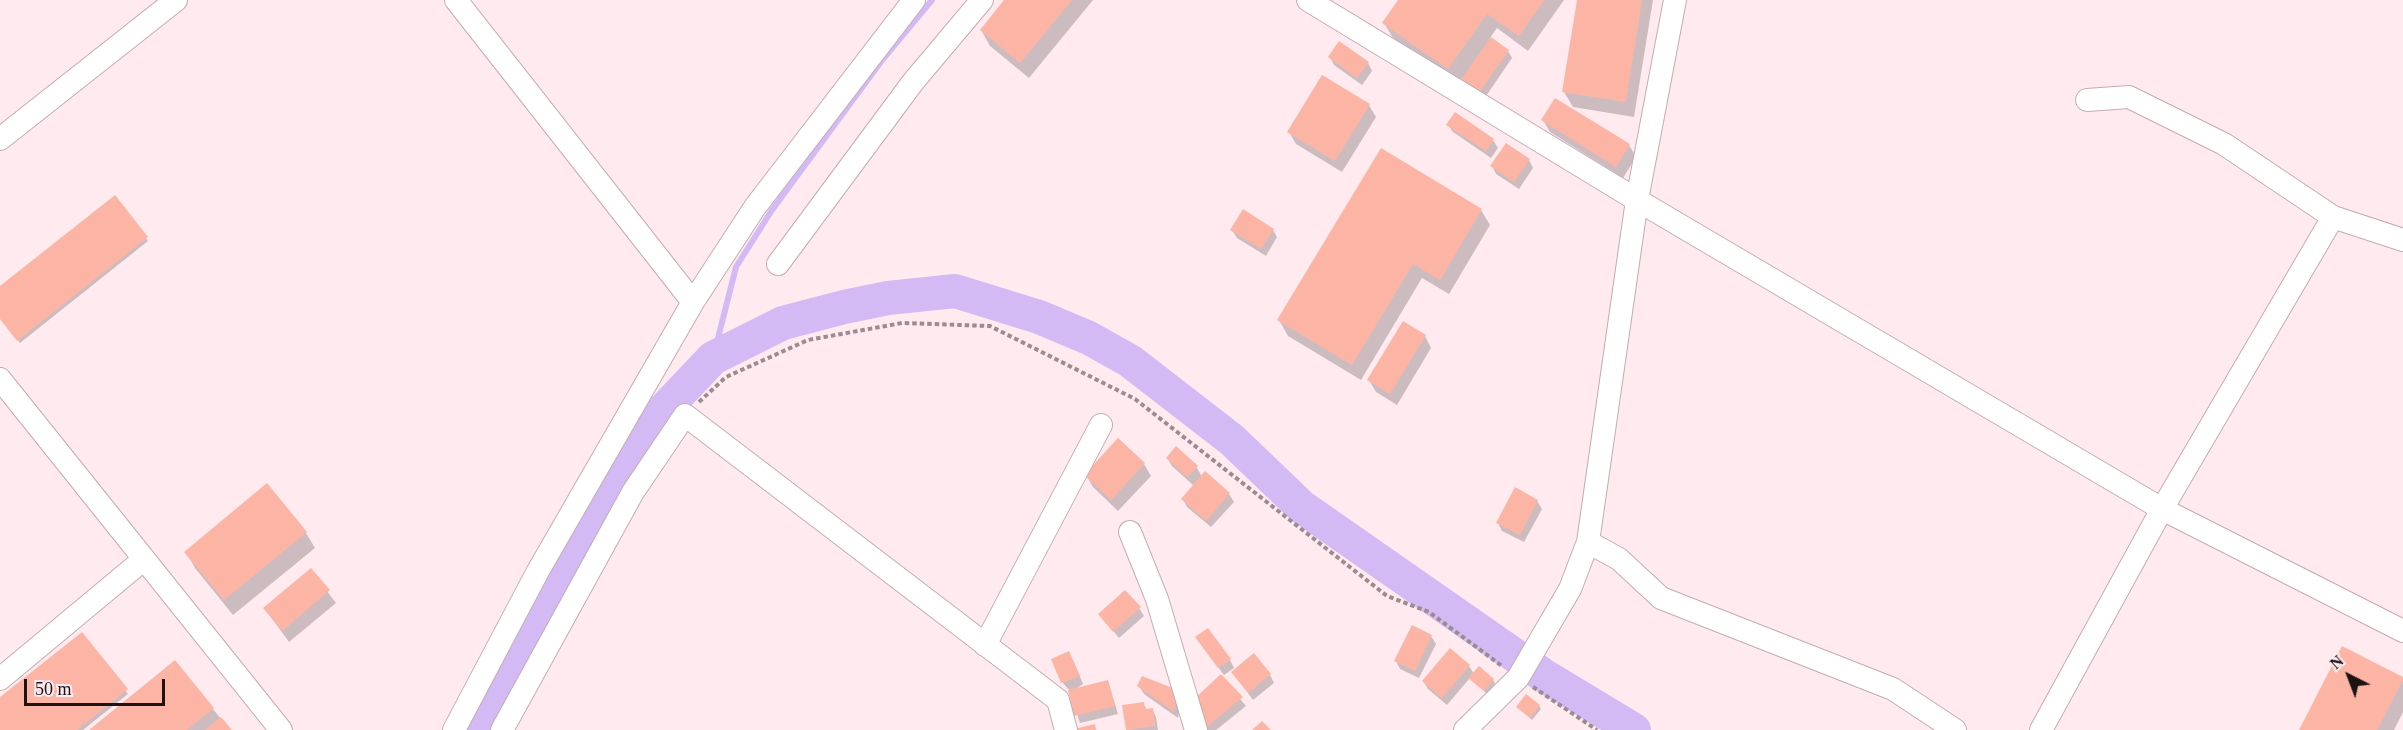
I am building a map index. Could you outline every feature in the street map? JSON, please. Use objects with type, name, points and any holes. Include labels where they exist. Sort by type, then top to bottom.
[{"type":"street","points":[[0,139],[176,0]]},
{"type":"street","points":[[456,0],[693,302]]},
{"type":"street","points":[[454,730],[538,571],[693,302],[755,207],[914,0]]},
{"type":"street","points":[[778,264],[913,82],[982,0]]},
{"type":"street","points":[[1308,0],[1637,200],[2162,509],[2403,631]]},
{"type":"street","points":[[1465,730],[1518,678],[1570,589],[1588,542],[1637,200],[1675,0]]},
{"type":"street","points":[[2087,100],[2129,97],[2224,144],[2334,217],[2403,240]]},
{"type":"street","points":[[2041,730],[2162,509],[2334,217]]},
{"type":"street","points":[[0,379],[281,730]]},
{"type":"street","points":[[502,730],[633,492],[685,415],[1058,700],[1066,730]]},
{"type":"street","points":[[986,645],[1101,425]]},
{"type":"street","points":[[1130,532],[1157,599],[1196,730]]},
{"type":"street","points":[[1588,542],[1618,559],[1661,598],[1893,689],[1955,730]]},
{"type":"street","points":[[0,679],[143,560]]},
{"type":"path","points":[[1518,678],[1598,730]]},
{"type":"building","points":[[1004,0],[1072,0],[1020,63],[980,30]]},
{"type":"building","points":[[1398,0],[1544,0],[1519,36],[1487,14],[1448,69],[1382,23]]},
{"type":"building","points":[[1577,0],[1642,0],[1626,102],[1562,92]]},
{"type":"building","points":[[1491,37],[1509,50],[1479,93],[1461,80]]},
{"type":"building","points":[[1339,41],[1369,62],[1357,78],[1328,57]]},
{"type":"building","points":[[1322,75],[1370,104],[1335,161],[1287,132]]},
{"type":"building","points":[[1555,98],[1630,144],[1616,167],[1541,120]]},
{"type":"building","points":[[1455,112],[1494,139],[1486,151],[1446,125]]},
{"type":"building","points":[[1506,143],[1530,159],[1514,182],[1490,166]]},
{"type":"building","points":[[1381,148],[1482,209],[1440,280],[1413,264],[1352,365],[1277,320]]},
{"type":"building","points":[[115,195],[148,237],[17,341],[0,319],[0,286]]},
{"type":"building","points":[[1243,209],[1274,229],[1261,249],[1230,230]]},
{"type":"building","points":[[1403,321],[1426,335],[1390,394],[1367,380]]},
{"type":"building","points":[[1118,438],[1145,463],[1111,500],[1084,475]]},
{"type":"building","points":[[1176,446],[1198,466],[1187,477],[1166,458]]},
{"type":"building","points":[[1205,471],[1230,493],[1206,521],[1181,499]]},
{"type":"building","points":[[267,483],[307,532],[224,600],[184,552]]},
{"type":"building","points":[[1515,487],[1538,500],[1520,535],[1496,523]]},
{"type":"building","points":[[311,568],[330,590],[282,631],[263,608]]},
{"type":"building","points":[[1125,590],[1141,607],[1113,632],[1098,614]]},
{"type":"building","points":[[1412,625],[1432,635],[1415,671],[1394,661]]},
{"type":"building","points":[[1208,628],[1231,659],[1218,668],[1195,637]]},
{"type":"building","points":[[82,632],[128,689],[77,730],[0,730],[0,697]]},
{"type":"building","points":[[2342,646],[2403,677],[2403,680],[2377,730],[2299,730]]},
{"type":"building","points":[[1450,648],[1470,665],[1442,698],[1422,681]]},
{"type":"building","points":[[1069,651],[1080,676],[1061,683],[1051,659]]},
{"type":"building","points":[[1254,653],[1271,674],[1248,693],[1231,672]]},
{"type":"building","points":[[175,660],[214,708],[187,730],[89,730]]},
{"type":"building","points":[[1479,666],[1494,679],[1484,691],[1468,678]]},
{"type":"building","points":[[1221,674],[1243,697],[1204,729],[1193,700]]},
{"type":"building","points":[[1142,676],[1178,690],[1174,712],[1137,686]]},
{"type":"building","points":[[1108,680],[1115,706],[1074,716],[1068,690]]},
{"type":"building","points":[[1526,694],[1540,705],[1530,718],[1516,707]]},
{"type":"building","points":[[1144,702],[1145,709],[1153,708],[1155,726],[1126,730],[1122,705]]},
{"type":"building","points":[[221,717],[232,730],[205,730]]},
{"type":"building","points":[[1262,721],[1271,730],[1252,730]]},
{"type":"building","points":[[1095,724],[1096,730],[1078,730],[1078,728]]},
{"type":"waterway","points":[[713,358],[736,267],[772,210],[883,59],[932,0]]},
{"type":"waterway","points":[[477,730],[576,538],[636,439],[713,358],[783,323],[888,298],[955,291],[1039,317],[1089,338],[1130,361],[1232,440],[1302,507],[1543,675],[1634,730]]}]
